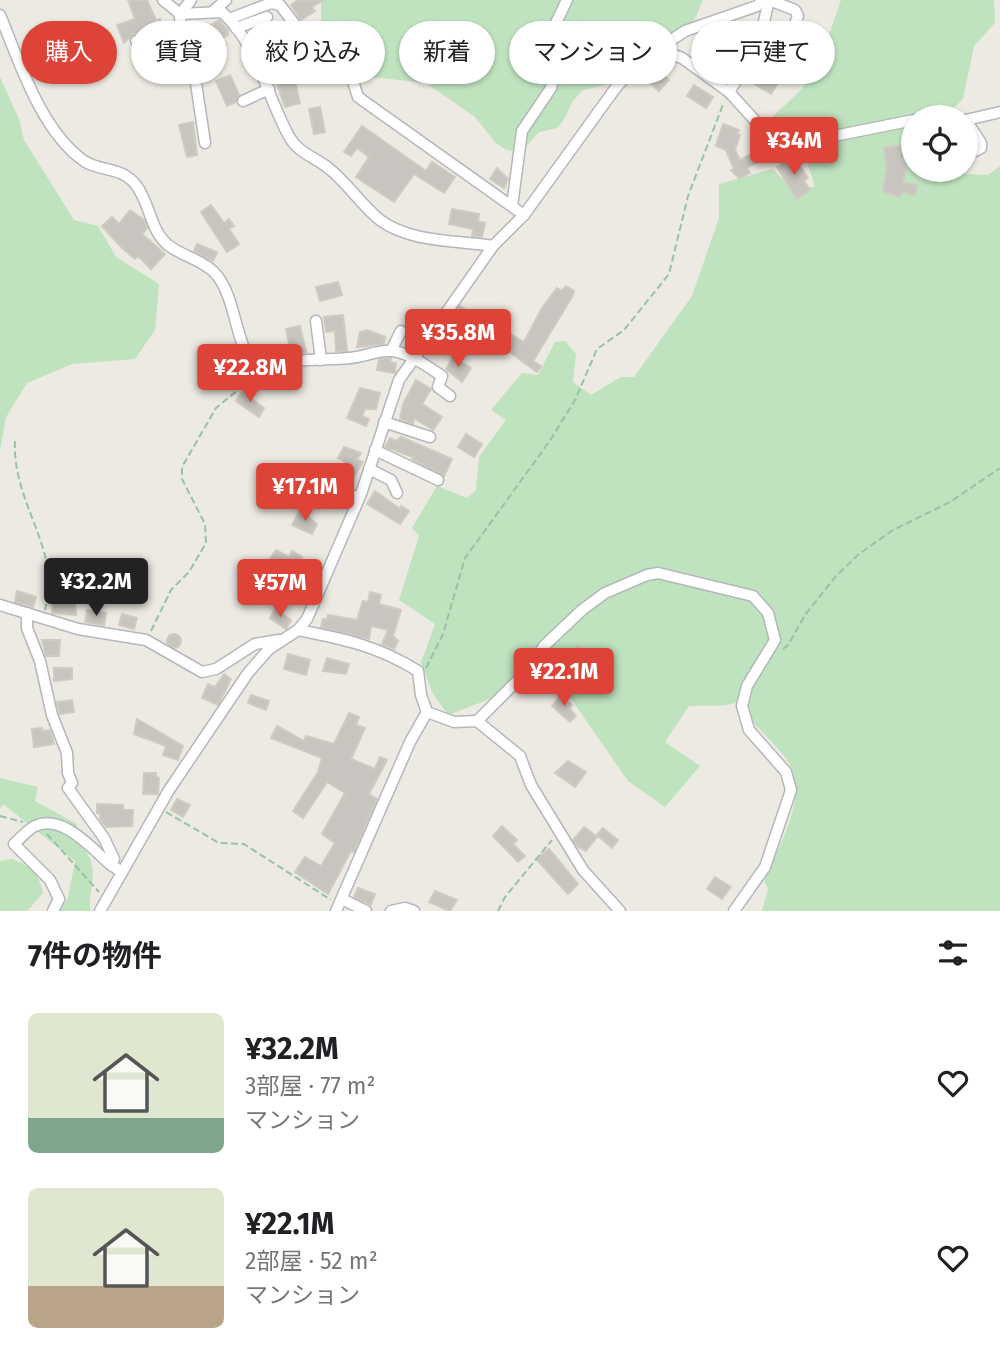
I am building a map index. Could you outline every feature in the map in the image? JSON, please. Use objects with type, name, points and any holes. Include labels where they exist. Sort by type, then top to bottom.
[{"type":"street","points":[[163,0],[180,15],[222,12],[229,19],[269,89],[291,140],[307,157],[327,166],[379,219],[402,233],[494,246]]},
{"type":"street","points":[[180,21],[180,15],[191,0]]},
{"type":"street","points":[[212,12],[226,0]]},
{"type":"street","points":[[512,206],[522,131],[551,88],[559,50],[555,25],[567,0]]},
{"type":"street","points":[[677,36],[743,11],[763,0]]},
{"type":"street","points":[[729,92],[758,47],[769,0],[795,10],[798,16],[796,21]]},
{"type":"street","points":[[229,19],[271,3],[279,5],[296,26],[340,62],[351,75],[358,97],[524,215]]},
{"type":"street","points":[[0,15],[38,105],[68,145],[85,162],[127,175],[138,187],[159,235],[167,244],[214,272],[225,293],[241,343],[259,373],[266,368],[391,351],[414,357],[442,376],[438,387],[450,396]]},
{"type":"street","points":[[236,28],[267,18]]},
{"type":"street","points":[[677,56],[729,92],[779,147],[901,123]]},
{"type":"street","points":[[196,84],[205,143]]},
{"type":"street","points":[[100,911],[158,808],[252,667],[282,640],[298,630],[313,608],[359,498],[396,387],[414,357],[494,246],[524,215],[619,84]]},
{"type":"street","points":[[243,101],[269,89]]},
{"type":"street","points":[[978,117],[1000,112]]},
{"type":"street","points":[[316,321],[321,360]]},
{"type":"street","points":[[391,351],[401,331]]},
{"type":"street","points":[[384,422],[430,437]]},
{"type":"street","points":[[375,450],[438,480]]},
{"type":"street","points":[[369,469],[391,480],[397,493]]},
{"type":"street","points":[[335,488],[359,498]]},
{"type":"street","points":[[477,721],[528,670],[544,646],[582,610],[605,593],[658,573],[753,596],[763,604],[774,625],[775,640],[747,686],[742,706],[749,730],[786,772],[791,790],[765,867],[734,911]]},
{"type":"street","points":[[0,605],[78,629],[146,640],[202,672],[216,669],[255,644],[282,640]]},
{"type":"street","points":[[27,613],[24,620],[40,661],[48,702],[67,753],[68,773],[72,783],[68,788],[104,838],[114,859],[111,865]]},
{"type":"street","points":[[298,630],[368,645],[418,671],[421,695],[427,712],[410,743],[342,899],[335,908]]},
{"type":"street","points":[[427,712],[454,722],[477,721],[520,756],[531,785],[583,870],[620,911]]},
{"type":"street","points":[[53,911],[59,899],[50,880],[14,844],[33,827],[44,823],[64,828],[122,872]]},
{"type":"street","points":[[342,899],[366,911]]},
{"type":"street","points":[[390,911],[405,908],[414,911]]},
{"type":"path","points":[[418,671],[428,667],[443,634],[465,558],[549,442],[575,400],[597,349],[624,330],[669,274],[688,196],[715,121],[729,92]]},
{"type":"path","points":[[146,640],[171,590],[189,572],[206,543],[205,524],[182,479],[182,467],[216,408],[259,373]]},
{"type":"path","points":[[15,441],[21,494],[38,536],[49,581],[44,618]]},
{"type":"path","points":[[766,658],[788,645],[805,615],[836,576],[859,554],[893,530],[950,502],[1000,468]]},
{"type":"path","points":[[158,808],[219,843],[244,844],[330,899],[335,908]]},
{"type":"path","points":[[0,816],[33,827],[52,838],[107,901]]},
{"type":"path","points":[[498,911],[545,846],[560,833]]},
{"type":"green space","points":[[321,0],[703,0],[694,21],[677,31],[677,21],[509,21],[509,84],[607,84],[583,90],[557,128],[539,132],[521,152],[506,150],[495,142],[475,117],[427,84],[495,84],[495,21],[399,21],[399,80],[385,79],[385,21],[321,21]]},
{"type":"green space","points":[[841,0],[994,0],[995,23],[974,46],[963,99],[957,105],[901,105],[901,182],[978,182],[978,174],[988,175],[1000,166],[1000,911],[762,911],[768,889],[764,880],[789,822],[796,791],[789,763],[735,703],[689,706],[665,742],[700,766],[665,807],[628,781],[558,680],[535,661],[521,687],[448,715],[433,694],[421,663],[435,624],[399,600],[419,536],[412,528],[437,486],[467,498],[476,490],[479,457],[506,420],[491,410],[522,373],[538,375],[555,342],[565,341],[576,354],[573,382],[591,395],[621,377],[634,377],[692,296],[719,218],[719,184],[773,169],[790,187],[815,187],[800,140],[778,141],[765,127],[805,84],[835,84],[834,21]]},
{"type":"green space","points":[[0,77],[19,119],[24,140],[74,220],[98,226],[116,257],[159,284],[155,330],[135,359],[72,364],[27,383],[6,417],[0,450]]},
{"type":"green space","points":[[0,778],[38,787],[35,801],[77,824],[76,842],[89,857],[92,865],[90,911],[60,911],[68,898],[75,861],[3,804],[0,809]]},
{"type":"green space","points":[[12,859],[33,871],[41,886],[43,893],[27,911],[0,911],[0,861]]},
{"type":"building","points":[[128,0],[147,0],[156,20],[160,21],[131,21],[131,36],[124,43],[117,25],[135,19]]},
{"type":"building","points":[[298,0],[323,0],[312,7],[315,11],[301,20],[291,5]]},
{"type":"building","points":[[230,75],[239,95],[236,102],[227,106],[217,84],[227,84],[227,76]]},
{"type":"building","points":[[277,84],[296,84],[300,103],[285,107]]},
{"type":"building","points":[[651,84],[665,84],[659,91]]},
{"type":"building","points":[[754,84],[778,84],[771,94]]},
{"type":"building","points":[[694,85],[713,97],[706,108],[687,96]]},
{"type":"building","points":[[320,107],[325,132],[314,134],[309,109]]},
{"type":"building","points":[[193,122],[197,155],[187,157],[179,125]]},
{"type":"building","points":[[723,124],[739,130],[735,150],[740,160],[759,150],[763,159],[747,168],[750,173],[739,178],[731,170],[734,169],[726,150],[716,146]]},
{"type":"building","points":[[362,126],[426,171],[432,162],[455,177],[444,193],[414,174],[394,202],[356,177],[369,157],[357,148],[351,156],[344,152]]},
{"type":"building","points":[[901,145],[901,182],[917,185],[915,195],[902,192],[899,197],[883,191],[887,168],[884,148]]},
{"type":"building","points":[[793,156],[808,178],[804,181],[810,190],[797,199],[777,167]]},
{"type":"building","points":[[497,168],[508,179],[504,188],[490,179]]},
{"type":"building","points":[[211,205],[224,223],[229,219],[234,226],[229,229],[239,244],[227,252],[201,212]]},
{"type":"building","points":[[452,209],[479,214],[478,221],[485,223],[482,237],[472,236],[473,229],[449,224]]},
{"type":"building","points":[[130,210],[144,220],[147,228],[142,234],[165,254],[151,269],[138,256],[135,259],[122,248],[102,226],[112,217],[119,224]]},
{"type":"building","points":[[197,244],[217,252],[213,261],[194,251]]},
{"type":"building","points":[[338,282],[342,295],[320,301],[316,287]]},
{"type":"building","points":[[566,286],[574,291],[572,297],[533,361],[541,366],[537,372],[455,313],[460,306],[524,342],[542,308],[557,288],[562,291]]},
{"type":"building","points":[[343,315],[347,351],[336,351],[335,331],[326,332],[324,317]]},
{"type":"building","points":[[300,326],[306,352],[291,354],[286,329]]},
{"type":"building","points":[[367,330],[385,337],[384,344],[357,347],[360,332]]},
{"type":"building","points":[[453,357],[471,368],[462,382],[446,369]]},
{"type":"building","points":[[391,358],[390,362],[396,363],[395,373],[377,370],[379,359]]},
{"type":"building","points":[[416,380],[431,389],[422,404],[442,417],[433,430],[414,418],[413,424],[400,419],[403,404]]},
{"type":"building","points":[[360,388],[380,393],[376,409],[365,409],[362,416],[369,419],[366,426],[347,418]]},
{"type":"building","points":[[242,392],[264,408],[259,417],[236,401]]},
{"type":"building","points":[[466,434],[482,444],[474,457],[458,447]]},
{"type":"building","points":[[401,437],[452,459],[444,476],[412,459],[413,457],[385,447],[390,438],[396,441]]},
{"type":"building","points":[[344,447],[361,453],[357,459],[363,462],[348,486],[338,481],[347,463],[338,458]]},
{"type":"building","points":[[375,491],[400,509],[401,506],[409,511],[400,524],[367,504]]},
{"type":"building","points":[[300,510],[317,524],[312,534],[292,525]]},
{"type":"building","points":[[276,550],[289,557],[292,551],[302,557],[292,568],[285,568],[270,559]]},
{"type":"building","points":[[17,591],[36,597],[33,607],[15,602]]},
{"type":"building","points":[[370,592],[381,595],[379,604],[401,610],[393,636],[398,641],[394,649],[382,644],[388,630],[371,626],[369,639],[321,627],[323,619],[327,620],[328,615],[357,620],[363,601],[368,602]]},
{"type":"building","points":[[57,598],[75,600],[76,615],[52,613],[53,601]]},
{"type":"building","points":[[275,609],[291,620],[286,629],[270,618]]},
{"type":"building","points":[[87,610],[106,613],[104,625],[85,622]]},
{"type":"building","points":[[122,614],[137,618],[134,629],[119,625]]},
{"type":"building","points":[[171,634],[177,634],[181,641],[177,648],[171,648],[167,644],[167,638]]},
{"type":"building","points":[[42,640],[60,640],[59,656],[46,656]]},
{"type":"building","points":[[578,646],[588,655],[559,681],[544,666],[552,658],[559,665]]},
{"type":"building","points":[[288,654],[310,660],[306,675],[284,669]]},
{"type":"building","points":[[327,658],[349,664],[346,674],[323,671]]},
{"type":"building","points":[[54,668],[72,668],[72,679],[54,681]]},
{"type":"building","points":[[224,674],[231,679],[218,705],[202,698],[208,684],[215,687]]},
{"type":"building","points":[[251,695],[269,701],[266,710],[248,703]]},
{"type":"building","points":[[561,695],[572,705],[569,708],[576,716],[570,722],[552,706]]},
{"type":"building","points":[[72,700],[74,712],[60,714],[57,702]]},
{"type":"building","points":[[349,713],[359,717],[356,725],[365,728],[351,759],[375,769],[380,757],[387,760],[369,794],[377,799],[354,852],[351,851],[328,894],[295,872],[305,857],[321,866],[335,843],[322,834],[345,793],[327,782],[303,818],[293,811],[318,772],[322,758],[271,738],[277,726],[304,741],[306,736],[334,744]]},
{"type":"building","points":[[137,719],[183,746],[178,760],[163,755],[166,746],[134,734]]},
{"type":"building","points":[[42,728],[43,731],[50,730],[54,744],[34,747],[32,729]]},
{"type":"building","points":[[568,761],[586,772],[575,787],[555,773]]},
{"type":"building","points":[[144,773],[156,773],[159,778],[158,794],[143,794]]},
{"type":"building","points":[[177,799],[190,805],[183,817],[171,810]]},
{"type":"building","points":[[97,804],[123,805],[123,810],[133,810],[132,826],[106,827],[100,819],[100,813],[97,813]]},
{"type":"building","points":[[502,826],[517,840],[513,844],[525,856],[518,862],[493,836]]},
{"type":"building","points":[[584,827],[597,837],[586,851],[573,840]]},
{"type":"building","points":[[603,828],[618,840],[612,848],[597,835]]},
{"type":"building","points":[[549,849],[578,884],[568,894],[536,859]]},
{"type":"building","points":[[715,877],[731,887],[722,899],[707,889]]},
{"type":"building","points":[[358,888],[375,894],[371,905],[354,897]]},
{"type":"building","points":[[435,891],[457,900],[450,911],[429,902]]}]
